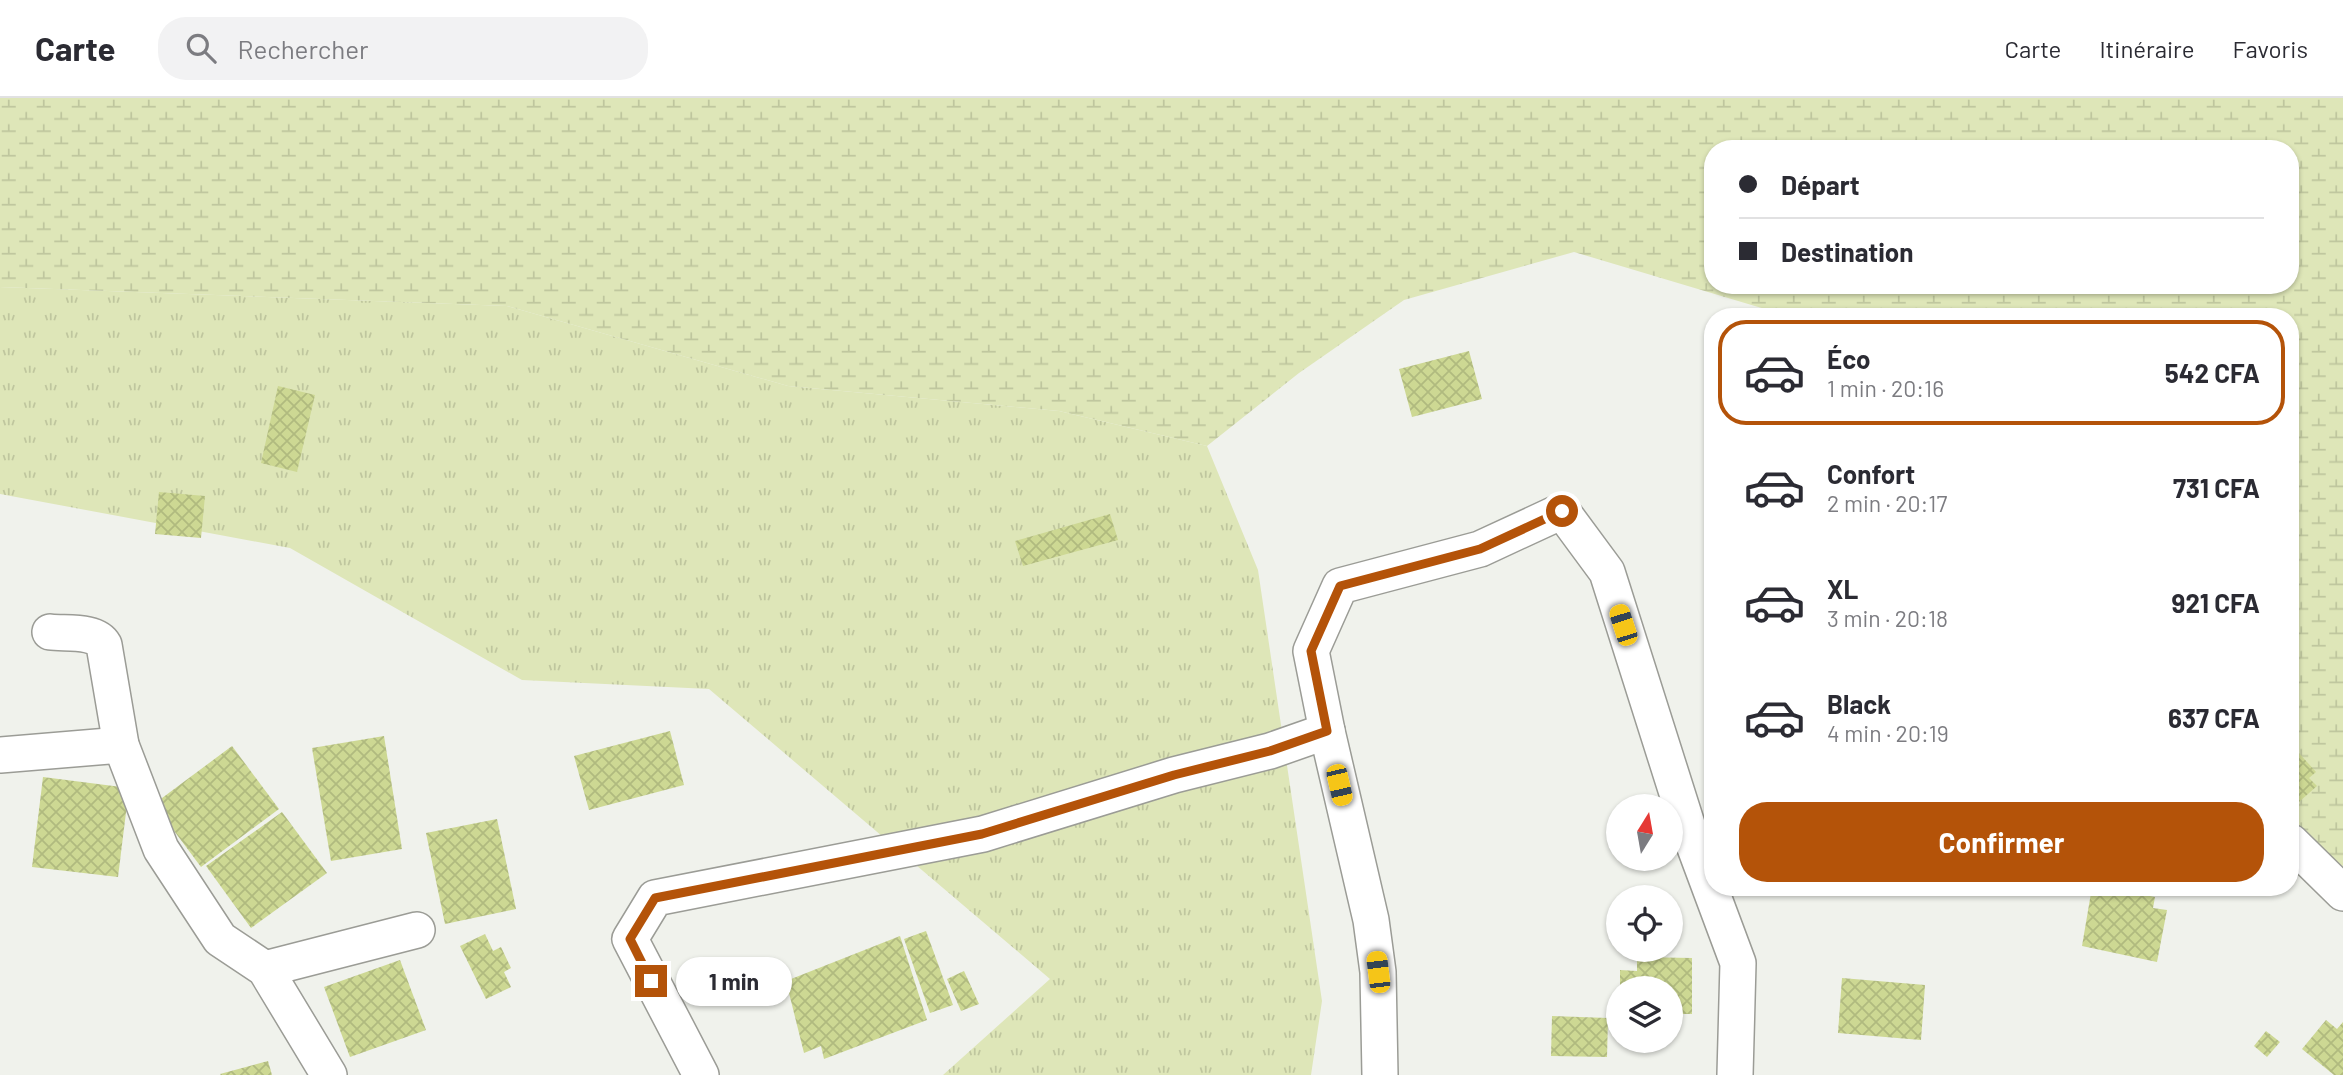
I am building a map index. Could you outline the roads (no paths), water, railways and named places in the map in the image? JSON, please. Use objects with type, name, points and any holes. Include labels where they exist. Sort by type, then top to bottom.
[{"type":"street","points":[[1380,1075],[1378,972],[1371,920],[1311,651],[1340,586],[1480,549],[1562,511],[1606,572],[1702,837]]},
{"type":"street","points":[[50,632],[93,636],[101,640],[121,745],[161,849],[220,939],[265,969],[329,1075]]},
{"type":"street","points":[[701,1075],[630,939],[655,898],[982,834],[1174,775],[1270,751],[1327,731]]},
{"type":"street","points":[[0,755],[121,745]]},
{"type":"street","points":[[2299,850],[2343,893]]},
{"type":"street","points":[[1719,896],[1738,963],[1735,1075]]},
{"type":"street","points":[[265,969],[417,930]]}]
